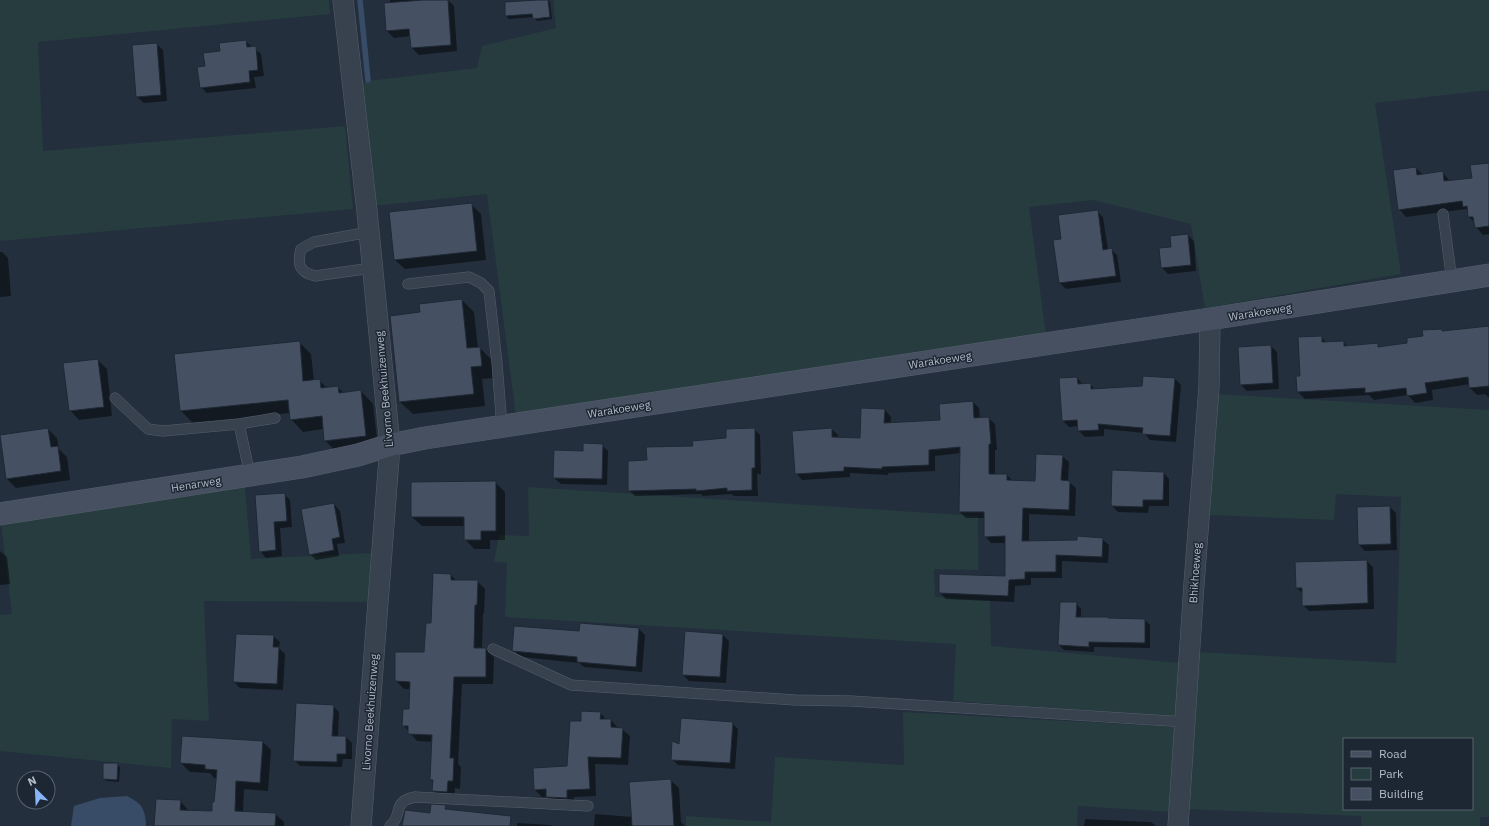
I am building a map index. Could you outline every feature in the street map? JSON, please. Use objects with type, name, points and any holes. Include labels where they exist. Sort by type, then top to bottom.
[{"type":"street","name":"Livorno Beekhuizenweg","points":[[343,0],[369,232],[390,445],[362,826]]},
{"type":"street","name":"Warakoeweg","points":[[390,445],[425,438],[1210,319],[1489,275]]},
{"type":"street","name":"Bhikhoeweg","points":[[1178,826],[1209,387],[1210,319]]},
{"type":"street","name":"Henarweg","points":[[0,514],[302,467],[358,455],[390,445]]},
{"type":"lane","points":[[1443,214],[1452,281]]},
{"type":"lane","points":[[369,232],[314,242],[302,248],[299,256],[301,268],[306,274],[315,276],[372,268]]},
{"type":"lane","points":[[408,284],[469,277],[481,282],[489,291],[502,427]]},
{"type":"lane","points":[[115,398],[148,429],[163,431],[239,424],[275,418]]},
{"type":"lane","points":[[239,424],[250,475]]},
{"type":"lane","points":[[493,649],[571,685],[795,700],[1186,722]]},
{"type":"lane","points":[[390,826],[395,821],[401,803],[406,799],[415,797],[588,806]]},
{"type":"green space","points":[[0,0],[329,0],[330,14],[38,42],[43,151],[345,126],[353,209],[0,241]]},
{"type":"green space","points":[[553,0],[1489,0],[1489,90],[1375,103],[1401,274],[1205,308],[1191,224],[1093,200],[1029,207],[1046,335],[516,416],[487,194],[373,206],[359,82],[477,68],[482,46],[556,28]]},
{"type":"green space","points":[[1215,394],[1489,410],[1489,817],[1480,817],[1480,826],[1361,826],[1361,816],[1185,809],[1198,652],[1396,663],[1401,497],[1336,494],[1334,520],[1209,515]]},
{"type":"green space","points":[[245,487],[251,559],[374,553],[371,602],[204,601],[209,721],[172,719],[171,768],[0,751],[0,615],[12,614],[1,522]]},
{"type":"green space","points":[[528,487],[978,516],[978,570],[934,569],[935,597],[990,600],[991,646],[1180,663],[1178,717],[953,701],[956,644],[505,617],[507,563],[494,562],[499,535],[529,536]]},
{"type":"green space","points":[[903,712],[1178,727],[1172,812],[1078,806],[1077,826],[686,826],[686,816],[771,822],[775,757],[904,765]]},
{"type":"water","points":[[127,796],[142,807],[145,815],[146,826],[71,826],[74,806],[100,798]]},
{"type":"building","points":[[448,0],[451,45],[411,48],[409,29],[386,31],[384,3]]},
{"type":"building","points":[[548,0],[550,17],[533,19],[532,14],[505,16],[505,2]]},
{"type":"building","points":[[246,40],[247,47],[256,46],[258,70],[249,71],[250,82],[200,88],[197,67],[205,66],[203,53],[220,51],[219,43]]},
{"type":"building","points":[[157,43],[161,95],[136,97],[132,45]]},
{"type":"building","points":[[1489,163],[1489,226],[1475,228],[1473,217],[1468,217],[1467,206],[1463,207],[1462,201],[1398,210],[1393,170],[1416,167],[1417,175],[1443,171],[1444,181],[1472,178],[1470,165]]},
{"type":"building","points":[[472,203],[477,251],[394,260],[389,212]]},
{"type":"building","points":[[1098,210],[1103,250],[1112,248],[1116,276],[1059,283],[1053,240],[1061,239],[1058,215]]},
{"type":"building","points":[[1188,234],[1191,265],[1161,268],[1159,248],[1171,247],[1170,236]]},
{"type":"building","points":[[462,299],[467,348],[480,347],[482,366],[471,367],[474,394],[399,402],[390,316],[420,312],[419,304]]},
{"type":"building","points":[[1489,326],[1489,386],[1469,388],[1468,377],[1425,383],[1427,393],[1407,396],[1406,388],[1365,393],[1365,388],[1297,392],[1296,376],[1300,376],[1298,337],[1322,336],[1322,342],[1344,341],[1344,346],[1378,343],[1378,347],[1407,343],[1407,338],[1423,336],[1422,330],[1442,329],[1442,331]]},
{"type":"building","points":[[300,341],[303,381],[320,379],[321,388],[338,386],[339,393],[361,390],[366,436],[324,441],[322,416],[290,420],[288,400],[180,411],[174,354]]},
{"type":"building","points":[[1271,345],[1273,383],[1240,385],[1238,347]]},
{"type":"building","points":[[98,359],[104,407],[69,411],[63,363]]},
{"type":"building","points":[[1143,376],[1175,378],[1170,436],[1142,434],[1143,428],[1098,424],[1099,430],[1078,431],[1077,420],[1062,421],[1059,378],[1077,377],[1078,384],[1091,383],[1091,389],[1142,386]]},
{"type":"building","points":[[973,401],[974,418],[989,417],[991,444],[989,444],[989,474],[1007,474],[1007,480],[1035,481],[1036,454],[1063,455],[1061,480],[1070,481],[1069,510],[1023,508],[1022,541],[1077,540],[1077,536],[1103,538],[1102,557],[1056,555],[1056,572],[1025,572],[1025,579],[1009,580],[1008,596],[939,593],[939,574],[1005,576],[1005,536],[984,537],[984,512],[959,512],[960,447],[929,450],[929,465],[882,467],[882,469],[844,467],[844,471],[795,474],[792,431],[832,428],[832,437],[860,438],[861,408],[885,409],[884,423],[940,420],[939,404]]},
{"type":"building","points":[[48,428],[51,447],[58,446],[61,471],[6,479],[0,435]]},
{"type":"building","points":[[755,428],[755,468],[752,468],[752,490],[727,491],[727,488],[696,491],[696,489],[628,491],[628,461],[647,460],[646,447],[693,446],[692,441],[726,438],[726,429]]},
{"type":"building","points":[[583,443],[603,444],[602,479],[553,478],[554,450],[583,451]]},
{"type":"building","points":[[1112,470],[1164,472],[1163,500],[1143,500],[1143,507],[1111,506]]},
{"type":"building","points":[[496,481],[496,531],[481,531],[481,540],[464,540],[464,517],[411,517],[411,482]]},
{"type":"building","points":[[285,493],[287,521],[274,522],[276,550],[259,552],[255,495]]},
{"type":"building","points":[[334,503],[340,537],[332,539],[334,550],[309,555],[301,509]]},
{"type":"building","points":[[1390,506],[1391,544],[1358,545],[1357,507]]},
{"type":"building","points":[[1367,560],[1368,603],[1302,606],[1302,588],[1296,588],[1295,562]]},
{"type":"building","points":[[433,573],[451,574],[451,580],[478,580],[477,605],[475,605],[474,648],[486,648],[486,677],[454,677],[450,758],[454,758],[453,781],[448,781],[447,792],[432,791],[433,780],[430,780],[432,735],[408,734],[408,726],[402,726],[403,709],[409,709],[410,682],[395,681],[395,652],[424,652],[426,623],[431,623]]},
{"type":"building","points":[[1060,602],[1077,602],[1076,617],[1145,619],[1145,643],[1089,642],[1089,647],[1058,645]]},
{"type":"building","points":[[580,623],[639,628],[636,667],[577,662],[577,657],[512,651],[514,626],[579,631]]},
{"type":"building","points":[[685,631],[723,634],[720,677],[682,675]]},
{"type":"building","points":[[236,634],[274,635],[273,647],[279,647],[277,684],[233,682]]},
{"type":"building","points":[[296,703],[334,705],[332,736],[346,736],[346,754],[337,754],[337,762],[293,761]]},
{"type":"building","points":[[581,711],[601,712],[600,719],[611,719],[611,727],[623,728],[621,758],[588,757],[590,789],[567,790],[567,798],[546,797],[546,789],[534,790],[533,768],[567,766],[570,721],[581,721]]},
{"type":"building","points":[[681,718],[733,722],[730,763],[671,760],[672,741],[679,744]]},
{"type":"building","points":[[182,736],[263,741],[260,783],[236,781],[235,811],[276,813],[275,826],[154,826],[156,799],[181,800],[180,810],[212,811],[217,770],[205,769],[205,765],[180,763]]},
{"type":"building","points":[[103,763],[118,763],[117,780],[103,779]]},
{"type":"building","points":[[671,779],[674,826],[632,826],[629,782]]},
{"type":"building","points":[[431,804],[446,805],[445,809],[511,816],[510,826],[402,826],[405,810],[430,813]]},
{"type":"waterway","points":[[360,0],[368,80]]}]
